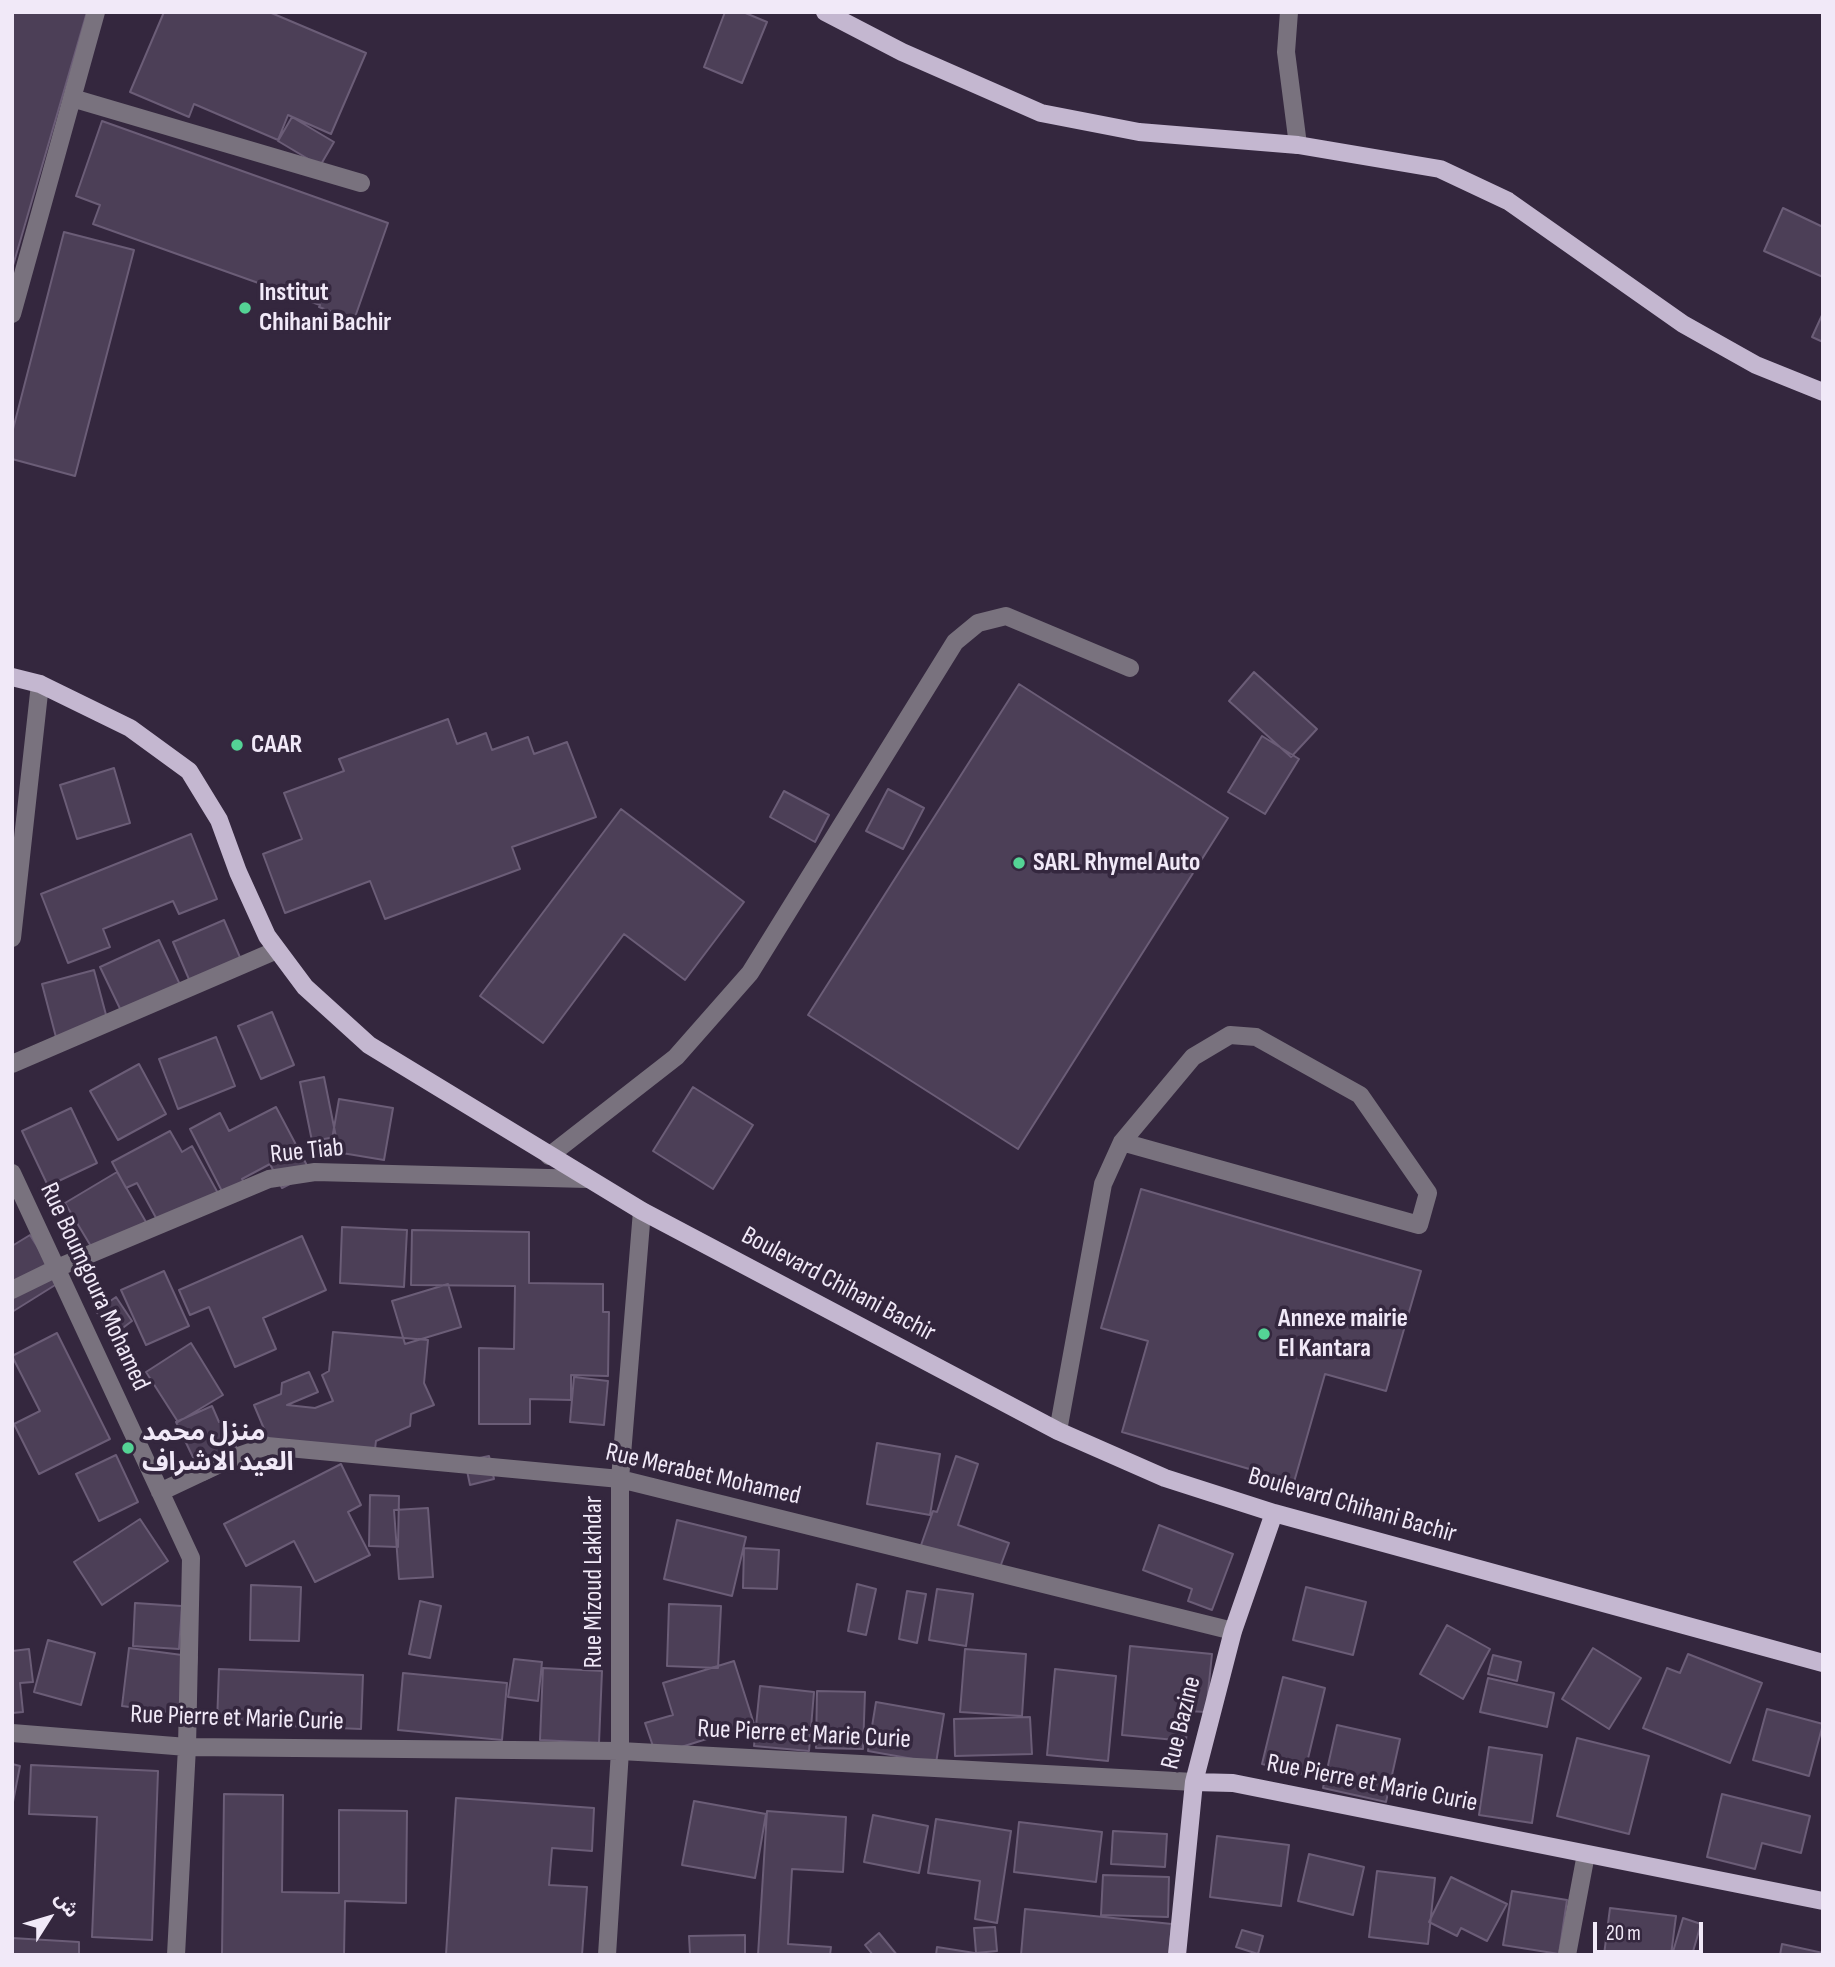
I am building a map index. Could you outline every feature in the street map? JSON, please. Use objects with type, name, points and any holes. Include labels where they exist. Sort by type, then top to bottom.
[{"type":"main road","points":[[825,12],[902,52],[1041,113],[1139,132],[1298,145],[1440,169],[1508,201],[1683,324],[1756,365],[1823,392]]},
{"type":"main road","name":"Boulevard Chihani Bachir","points":[[12,677],[40,684],[130,728],[188,771],[219,820],[238,872],[267,936],[305,987],[369,1045],[642,1211],[1058,1431],[1165,1478],[1274,1513],[1823,1663]]},
{"type":"main road","name":"Rue Bazine","points":[[1177,1955],[1194,1782],[1233,1631],[1274,1513]]},
{"type":"main road","name":"Rue Pierre et Marie Curie","points":[[1194,1782],[1233,1783],[1823,1901]]},
{"type":"street","points":[[12,314],[96,12]]},
{"type":"street","points":[[1289,12],[1286,52],[1298,145]]},
{"type":"street","points":[[72,99],[361,183]]},
{"type":"street","points":[[549,1156],[676,1057],[750,972],[955,642],[978,623],[1006,616],[1130,668]]},
{"type":"street","points":[[12,938],[40,684]]},
{"type":"street","points":[[12,1063],[277,950]]},
{"type":"street","points":[[1058,1431],[1103,1184],[1122,1142],[1193,1057],[1230,1035],[1256,1037],[1360,1095],[1429,1193],[1419,1225],[1122,1142]]},
{"type":"street","name":"Rue Tiab","points":[[12,1290],[57,1268],[269,1179],[314,1171],[587,1179]]},
{"type":"street","name":"Rue Boumgoura Mohamed","points":[[12,1174],[191,1558],[187,1747],[176,1955]]},
{"type":"street","name":"Rue Mizoud Lakhdar","points":[[607,1955],[620,1751],[620,1479],[642,1211]]},
{"type":"street","name":"Rue Merabet Mohamed","points":[[160,1492],[230,1459],[267,1446],[620,1479],[1233,1631]]},
{"type":"street","name":"Rue Pierre et Marie Curie","points":[[12,1733],[187,1747],[620,1751],[1194,1782]]},
{"type":"street","points":[[1567,1955],[1586,1854]]},
{"type":"building","points":[[12,12],[87,12],[12,269]]},
{"type":"building","points":[[164,12],[269,12],[366,53],[331,134],[288,115],[278,140],[194,104],[189,117],[130,92]]},
{"type":"building","points":[[725,12],[743,12],[767,22],[742,83],[704,67]]},
{"type":"building","points":[[292,117],[334,142],[320,166],[278,141]]},
{"type":"building","points":[[102,121],[388,223],[354,320],[319,307],[320,305],[93,224],[100,205],[76,196]]},
{"type":"building","points":[[1783,208],[1823,227],[1823,277],[1764,251]]},
{"type":"building","points":[[64,232],[134,250],[75,476],[12,459],[12,433]]},
{"type":"building","points":[[1823,313],[1823,342],[1812,337]]},
{"type":"building","points":[[1254,672],[1317,729],[1291,757],[1229,701]]},
{"type":"building","points":[[1019,684],[1228,818],[1018,1149],[808,1015]]},
{"type":"building","points":[[448,719],[457,744],[486,733],[492,750],[528,737],[534,754],[567,742],[596,817],[512,847],[520,869],[385,919],[370,881],[285,913],[263,854],[302,839],[284,793],[344,771],[339,759]]},
{"type":"building","points":[[1262,736],[1299,759],[1265,814],[1228,792]]},
{"type":"building","points":[[114,768],[130,823],[77,839],[60,785]]},
{"type":"building","points":[[888,789],[924,808],[903,849],[866,831]]},
{"type":"building","points":[[784,791],[829,815],[815,842],[770,817]]},
{"type":"building","points":[[621,809],[744,902],[685,980],[624,934],[543,1043],[480,996]]},
{"type":"building","points":[[191,834],[217,899],[179,914],[173,901],[103,929],[110,947],[68,963],[41,894]]},
{"type":"building","points":[[224,920],[245,969],[194,991],[173,942]]},
{"type":"building","points":[[159,940],[183,991],[125,1019],[100,967]]},
{"type":"building","points":[[94,970],[109,1026],[57,1041],[42,984]]},
{"type":"building","points":[[272,1012],[294,1065],[261,1079],[238,1026]]},
{"type":"building","points":[[216,1037],[235,1086],[178,1109],[159,1059]]},
{"type":"building","points":[[139,1064],[166,1114],[118,1140],[90,1091]]},
{"type":"building","points":[[324,1077],[336,1137],[312,1141],[300,1082]]},
{"type":"building","points":[[693,1087],[753,1125],[713,1189],[653,1151]]},
{"type":"building","points":[[339,1099],[393,1108],[384,1160],[330,1151]]},
{"type":"building","points":[[276,1107],[311,1173],[282,1188],[270,1164],[242,1179],[248,1190],[227,1201],[190,1129],[220,1113],[229,1131]]},
{"type":"building","points":[[71,1108],[97,1163],[48,1186],[22,1131]]},
{"type":"building","points":[[170,1131],[182,1152],[192,1146],[219,1195],[161,1227],[137,1183],[126,1188],[112,1162]]},
{"type":"building","points":[[117,1172],[146,1222],[95,1253],[65,1203]]},
{"type":"building","name":"Annexe mairie El Kantara","points":[[1141,1189],[1421,1271],[1386,1391],[1325,1374],[1294,1482],[1122,1432],[1148,1341],[1101,1328]]},
{"type":"building","points":[[342,1227],[407,1230],[404,1287],[340,1283]]},
{"type":"building","points":[[412,1230],[529,1232],[529,1283],[603,1284],[603,1312],[609,1312],[608,1376],[571,1375],[571,1400],[530,1399],[530,1424],[479,1424],[479,1348],[514,1349],[515,1286],[411,1285]]},
{"type":"building","points":[[30,1235],[60,1282],[12,1312],[12,1246]]},
{"type":"building","points":[[302,1236],[326,1290],[263,1318],[276,1349],[235,1367],[209,1307],[190,1315],[179,1290]]},
{"type":"building","points":[[164,1271],[189,1326],[146,1345],[121,1290]]},
{"type":"building","points":[[448,1284],[461,1327],[405,1344],[392,1301]]},
{"type":"building","points":[[116,1297],[132,1321],[112,1336],[96,1311]]},
{"type":"building","points":[[333,1332],[428,1340],[424,1383],[434,1405],[411,1414],[410,1426],[376,1441],[374,1457],[275,1455],[254,1405],[281,1394],[282,1383],[309,1372],[318,1392],[287,1405],[315,1408],[333,1401],[322,1375],[329,1371]]},
{"type":"building","points":[[57,1333],[110,1439],[39,1474],[14,1424],[40,1411],[12,1356]]},
{"type":"building","points":[[191,1343],[223,1395],[178,1422],[146,1372]]},
{"type":"building","points":[[574,1377],[608,1381],[604,1425],[570,1422]]},
{"type":"building","points":[[212,1406],[219,1422],[223,1420],[243,1461],[204,1480],[176,1422]]},
{"type":"building","points":[[877,1443],[940,1454],[930,1515],[867,1504]]},
{"type":"building","points":[[116,1455],[138,1502],[99,1521],[76,1474]]},
{"type":"building","points":[[489,1456],[494,1479],[470,1485],[465,1461]]},
{"type":"building","points":[[956,1456],[978,1464],[958,1525],[1009,1543],[996,1578],[919,1551],[933,1511],[937,1512]]},
{"type":"building","points":[[341,1464],[361,1505],[348,1512],[370,1555],[315,1582],[294,1541],[246,1566],[224,1524]]},
{"type":"building","points":[[370,1495],[399,1496],[398,1547],[369,1546]]},
{"type":"building","points":[[428,1508],[433,1577],[399,1579],[394,1510]]},
{"type":"building","points":[[140,1519],[168,1561],[102,1605],[74,1562]]},
{"type":"building","points":[[677,1520],[746,1537],[732,1596],[664,1579]]},
{"type":"building","points":[[1159,1525],[1233,1554],[1212,1610],[1188,1601],[1192,1589],[1143,1570]]},
{"type":"building","points":[[744,1548],[779,1550],[777,1589],[743,1588]]},
{"type":"building","points":[[857,1584],[876,1589],[866,1635],[848,1631]]},
{"type":"building","points":[[251,1585],[301,1587],[299,1641],[250,1640]]},
{"type":"building","points":[[1306,1587],[1366,1602],[1353,1655],[1293,1640]]},
{"type":"building","points":[[937,1589],[973,1594],[966,1646],[929,1640]]},
{"type":"building","points":[[907,1591],[926,1594],[917,1643],[899,1639]]},
{"type":"building","points":[[420,1601],[441,1606],[430,1658],[409,1654]]},
{"type":"building","points":[[135,1603],[182,1606],[179,1649],[133,1646]]},
{"type":"building","points":[[669,1604],[721,1606],[718,1668],[667,1666]]},
{"type":"building","points":[[1447,1625],[1490,1649],[1463,1699],[1420,1674]]},
{"type":"building","points":[[48,1640],[95,1653],[81,1705],[34,1692]]},
{"type":"building","points":[[1130,1646],[1212,1654],[1206,1712],[1188,1711],[1186,1741],[1122,1735]]},
{"type":"building","points":[[129,1648],[197,1657],[191,1715],[122,1706]]},
{"type":"building","points":[[1593,1648],[1641,1678],[1609,1729],[1562,1699]]},
{"type":"building","points":[[29,1649],[33,1682],[20,1683],[23,1712],[12,1713],[12,1651]]},
{"type":"building","points":[[965,1649],[1026,1654],[1022,1716],[960,1712]]},
{"type":"building","points":[[1688,1654],[1762,1683],[1730,1763],[1643,1728],[1667,1668],[1680,1673]]},
{"type":"building","points":[[1493,1655],[1521,1662],[1517,1681],[1488,1674]]},
{"type":"building","points":[[514,1659],[542,1662],[538,1701],[508,1697]]},
{"type":"building","points":[[734,1661],[754,1724],[656,1755],[645,1723],[673,1715],[663,1683]]},
{"type":"building","points":[[543,1668],[602,1671],[599,1743],[540,1740]]},
{"type":"building","points":[[219,1669],[363,1675],[361,1729],[217,1723]]},
{"type":"building","points":[[1055,1669],[1116,1676],[1108,1761],[1047,1755]]},
{"type":"building","points":[[403,1673],[507,1683],[502,1740],[398,1730]]},
{"type":"building","points":[[1283,1677],[1325,1688],[1304,1775],[1262,1764]]},
{"type":"building","points":[[1488,1678],[1554,1693],[1547,1727],[1480,1712]]},
{"type":"building","points":[[760,1686],[814,1692],[809,1751],[754,1746]]},
{"type":"building","points":[[817,1691],[865,1692],[863,1749],[816,1748]]},
{"type":"building","points":[[876,1702],[944,1714],[936,1763],[868,1751]]},
{"type":"building","points":[[1767,1709],[1823,1724],[1809,1776],[1753,1760]]},
{"type":"building","points":[[1030,1717],[1032,1754],[955,1756],[954,1719]]},
{"type":"building","points":[[1337,1725],[1400,1739],[1386,1802],[1323,1788]]},
{"type":"building","points":[[1577,1738],[1649,1756],[1629,1834],[1557,1816]]},
{"type":"building","points":[[1489,1747],[1542,1755],[1532,1823],[1479,1815]]},
{"type":"building","points":[[12,1764],[20,1766],[12,1807]]},
{"type":"building","points":[[31,1765],[158,1771],[152,1940],[92,1937],[97,1817],[29,1814]]},
{"type":"building","points":[[224,1794],[283,1795],[282,1892],[339,1893],[339,1810],[407,1811],[406,1903],[345,1901],[344,1955],[222,1955]]},
{"type":"building","points":[[1722,1794],[1810,1816],[1801,1853],[1762,1843],[1755,1869],[1707,1857]]},
{"type":"building","points":[[456,1798],[594,1808],[592,1851],[552,1848],[549,1885],[587,1887],[582,1955],[446,1955]]},
{"type":"building","points":[[694,1801],[766,1814],[755,1878],[682,1865]]},
{"type":"building","points":[[767,1811],[846,1817],[843,1872],[792,1869],[788,1944],[831,1947],[830,1955],[758,1955]]},
{"type":"building","points":[[873,1815],[928,1826],[919,1873],[864,1862]]},
{"type":"building","points":[[936,1819],[1011,1831],[997,1923],[975,1919],[980,1881],[928,1873]]},
{"type":"building","points":[[1019,1822],[1102,1832],[1096,1882],[1014,1872]]},
{"type":"building","points":[[1113,1831],[1167,1834],[1165,1867],[1111,1864]]},
{"type":"building","points":[[1217,1836],[1289,1845],[1281,1906],[1210,1897]]},
{"type":"building","points":[[1309,1854],[1364,1867],[1353,1915],[1298,1901]]},
{"type":"building","points":[[1377,1871],[1435,1878],[1428,1944],[1369,1937]]},
{"type":"building","points":[[1103,1875],[1169,1877],[1168,1917],[1101,1915]]},
{"type":"building","points":[[1451,1877],[1507,1904],[1487,1941],[1461,1928],[1457,1936],[1429,1922]]},
{"type":"building","points":[[1512,1891],[1567,1900],[1559,1954],[1503,1945]]},
{"type":"building","points":[[1610,1908],[1676,1916],[1671,1955],[1604,1955]]},
{"type":"building","points":[[1025,1909],[1172,1924],[1169,1955],[1021,1955]]},
{"type":"building","points":[[1683,1918],[1701,1924],[1692,1955],[1672,1955]]},
{"type":"building","points":[[995,1927],[997,1951],[976,1953],[974,1928]]},
{"type":"building","points":[[1242,1930],[1263,1936],[1258,1954],[1236,1947]]},
{"type":"building","points":[[879,1933],[897,1955],[873,1955],[865,1945]]},
{"type":"building","points":[[745,1935],[745,1955],[690,1955],[689,1936]]},
{"type":"building","points":[[12,1938],[79,1942],[79,1955],[12,1955]]},
{"type":"building","points":[[1782,1944],[1823,1953],[1823,1955],[1780,1955]]},
{"type":"building","points":[[937,1947],[987,1955],[936,1955]]},
{"type":"place","name":"Institut Chihani Bachir","points":[[245,308]]},
{"type":"place","name":"CAAR","points":[[237,745]]},
{"type":"place","name":"SARL Rhymel Auto","points":[[1019,863]]},
{"type":"place","name":"Annexe mairie El Kantara","points":[[1264,1334]]},
{"type":"place","name":"منزل محمد العيد الاشراف","points":[[128,1448]]}]
